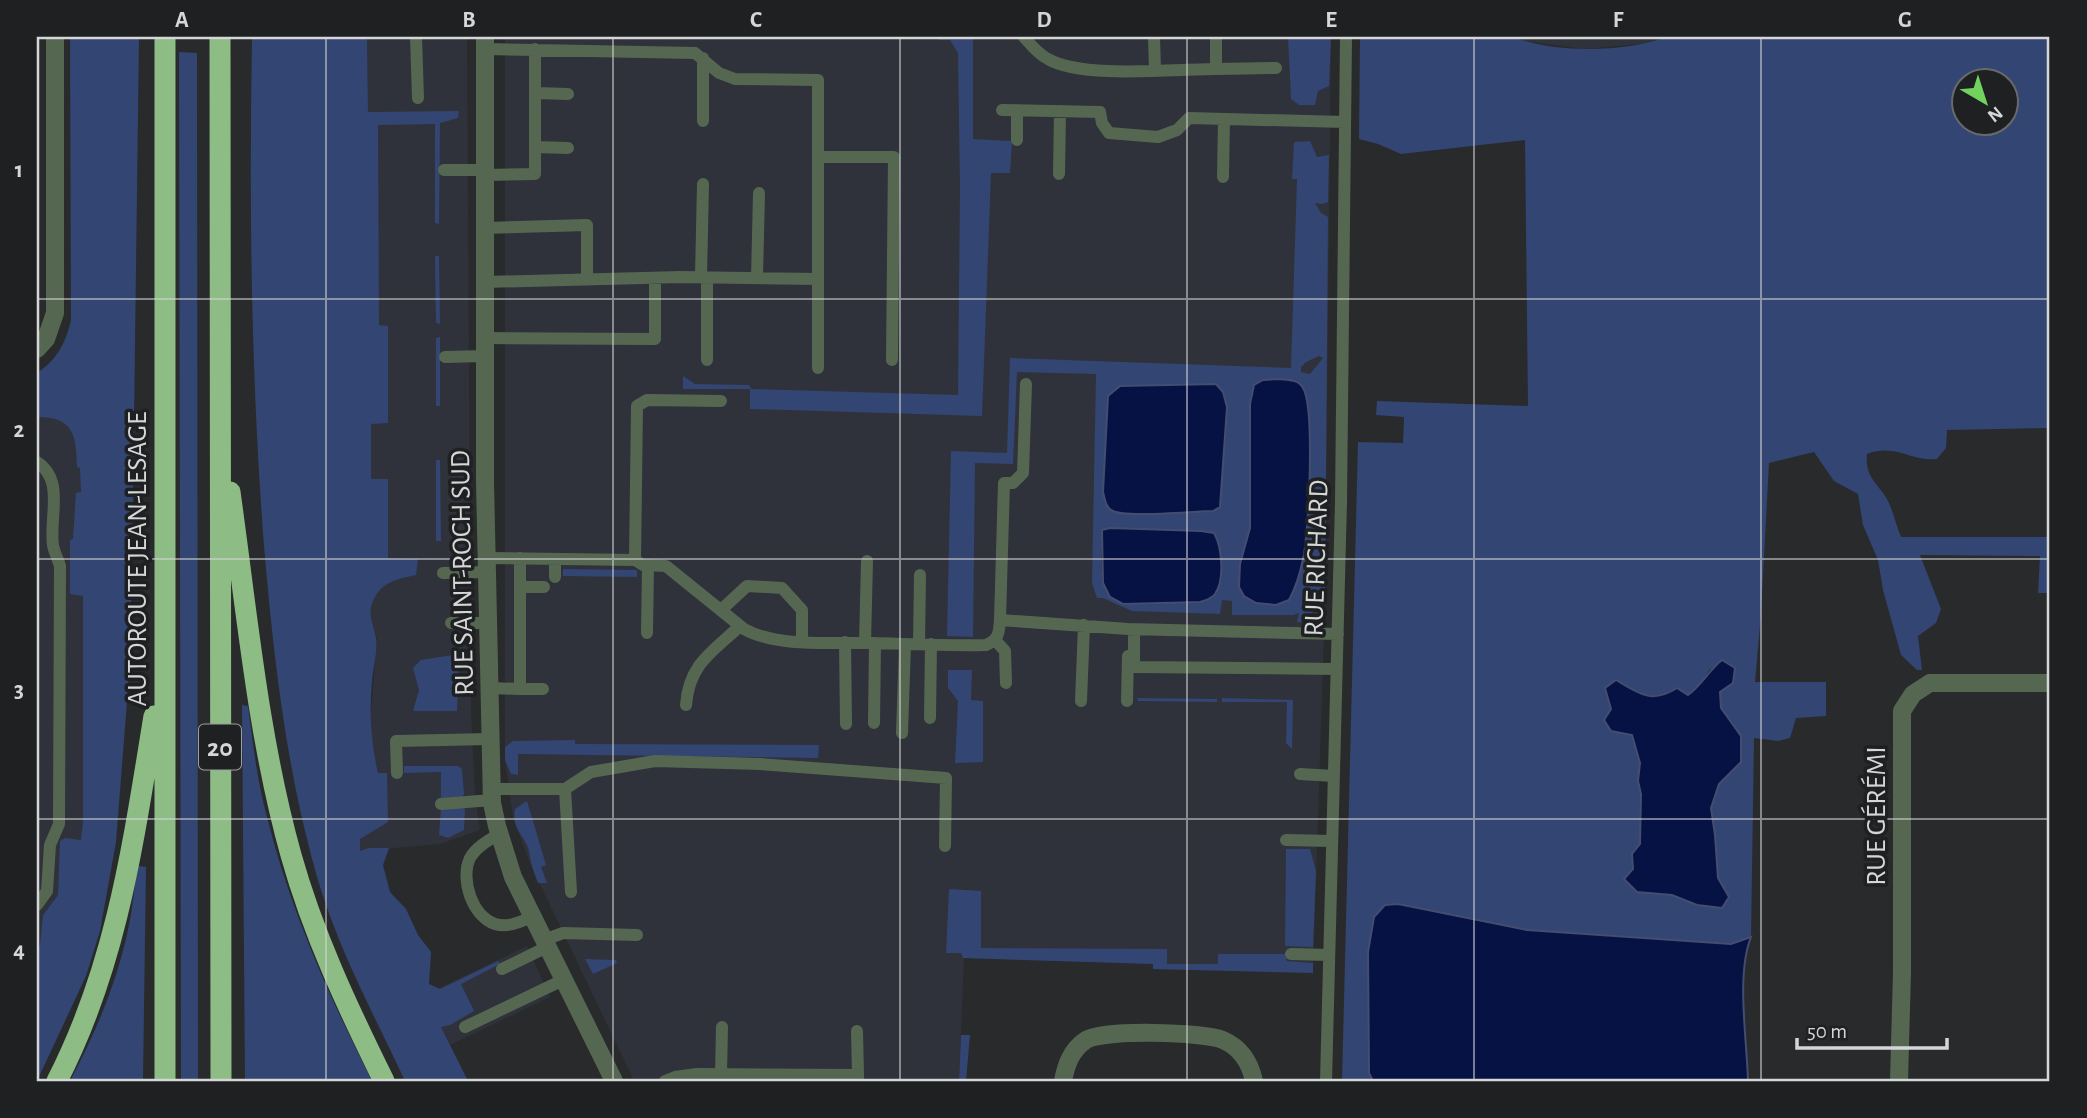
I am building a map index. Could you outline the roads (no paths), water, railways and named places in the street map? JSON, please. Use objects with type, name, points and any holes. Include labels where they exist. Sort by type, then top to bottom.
[{"type":"highway","name":"AUTOROUTE JEAN-LESAGE","points":[[164,37],[165,1081]]},
{"type":"highway","name":"20","points":[[220,37],[221,1081]]},
{"type":"highway","points":[[219,414],[264,741],[276,797],[298,878],[318,935],[340,989],[384,1081]]},
{"type":"highway","points":[[57,1081],[92,1003],[114,933],[128,873],[164,659]]},
{"type":"street","points":[[37,349],[46,339],[55,313],[55,37]]},
{"type":"street","name":"RUE SAINT-ROCH SUD","points":[[485,43],[487,565],[492,795],[499,834],[513,877],[614,1081]]},
{"type":"street","name":"RUE GÉRÉMI","points":[[1899,1081],[1902,972],[1902,711],[1913,694],[1930,683],[2050,683]]},
{"type":"street","points":[[1063,1081],[1068,1061],[1076,1049],[1088,1039],[1102,1034],[1164,1033],[1212,1036],[1222,1040],[1247,1060],[1254,1081]]},
{"type":"lane","points":[[416,37],[418,98]]},
{"type":"lane","points":[[1024,37],[1039,53],[1061,65],[1096,71],[1276,68]]},
{"type":"lane","points":[[1154,37],[1155,70]]},
{"type":"lane","points":[[1216,37],[1216,69]]},
{"type":"lane","name":"RUE RICHARD","points":[[1326,1081],[1341,502],[1346,37]]},
{"type":"lane","points":[[485,43],[536,50],[695,53],[719,73],[735,79],[818,80],[818,368]]},
{"type":"lane","points":[[444,170],[535,174],[536,50]]},
{"type":"lane","points":[[703,121],[704,58]]},
{"type":"lane","points":[[536,93],[568,94]]},
{"type":"lane","points":[[1002,110],[1101,112],[1105,130],[1114,135],[1158,137],[1177,130],[1189,118],[1345,122]]},
{"type":"lane","points":[[1017,111],[1017,140]]},
{"type":"lane","points":[[1059,174],[1060,111]]},
{"type":"lane","points":[[1223,177],[1224,119]]},
{"type":"lane","points":[[535,147],[568,148]]},
{"type":"lane","points":[[818,157],[894,157],[892,360]]},
{"type":"lane","points":[[703,184],[707,360]]},
{"type":"lane","points":[[757,278],[758,193]]},
{"type":"lane","points":[[485,228],[587,225],[587,279]]},
{"type":"lane","points":[[485,282],[704,277],[818,279]]},
{"type":"lane","points":[[445,357],[485,347],[655,338],[655,278]]},
{"type":"lane","points":[[443,573],[520,558],[635,560],[648,565],[666,566],[756,636],[802,641],[986,645],[996,640],[999,634],[1004,483],[1013,483],[1023,473],[1026,384]]},
{"type":"lane","points":[[635,560],[637,406],[647,400],[721,401]]},
{"type":"lane","points":[[37,461],[46,468],[54,488],[53,545],[60,566],[60,577],[59,824],[50,845],[47,891],[37,905]]},
{"type":"lane","points":[[520,558],[520,689]]},
{"type":"lane","points":[[555,559],[555,576]]},
{"type":"lane","points":[[867,561],[874,723]]},
{"type":"lane","points":[[647,633],[648,565]]},
{"type":"lane","points":[[920,575],[930,718]]},
{"type":"lane","points":[[721,610],[747,586],[782,587],[802,610],[802,641]]},
{"type":"lane","points":[[520,587],[544,587]]},
{"type":"lane","points":[[1000,620],[1131,629],[1338,634]]},
{"type":"lane","points":[[451,623],[488,623]]},
{"type":"lane","points":[[1081,701],[1084,625]]},
{"type":"lane","points":[[687,705],[688,686],[695,670],[740,626]]},
{"type":"lane","points":[[1131,629],[1134,667],[1336,669]]},
{"type":"lane","points":[[1127,701],[1131,629]]},
{"type":"lane","points":[[996,640],[1005,651],[1006,683]]},
{"type":"lane","points":[[845,642],[846,724]]},
{"type":"lane","points":[[902,733],[905,644]]},
{"type":"lane","points":[[489,688],[544,689]]},
{"type":"lane","points":[[397,773],[396,741],[490,739]]},
{"type":"lane","points":[[441,804],[492,795],[565,789],[591,772],[655,761],[760,764],[946,778],[945,846]]},
{"type":"lane","points":[[1300,774],[1334,776]]},
{"type":"lane","points":[[565,789],[571,892]]},
{"type":"lane","points":[[499,834],[484,843],[470,858],[466,872],[470,896],[480,913],[495,924],[516,924],[532,917]]},
{"type":"lane","points":[[1286,840],[1332,841]]},
{"type":"lane","points":[[502,969],[563,933],[637,935]]},
{"type":"lane","points":[[1291,954],[1329,955]]},
{"type":"lane","points":[[465,1027],[563,980]]},
{"type":"lane","points":[[722,1027],[722,1074]]},
{"type":"lane","points":[[665,1081],[675,1077],[699,1078],[722,1074],[858,1078],[857,1031]]}]
